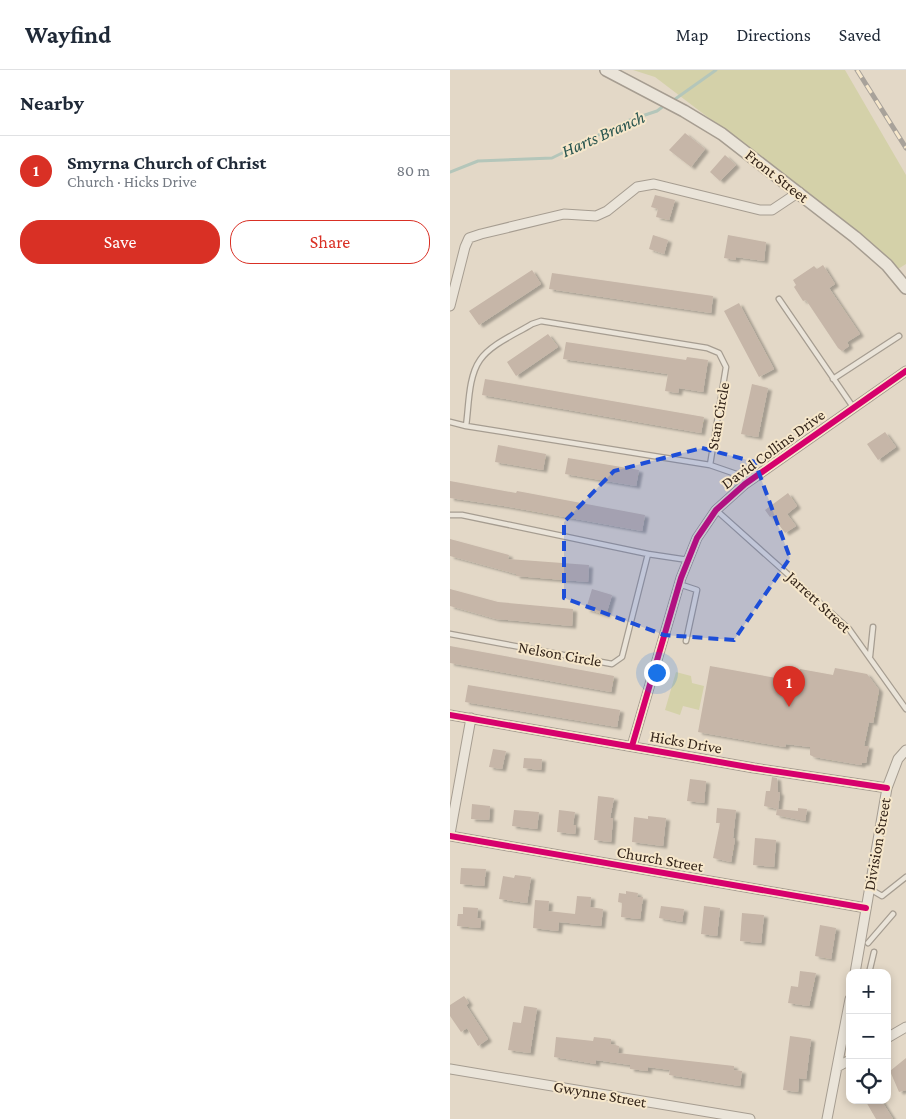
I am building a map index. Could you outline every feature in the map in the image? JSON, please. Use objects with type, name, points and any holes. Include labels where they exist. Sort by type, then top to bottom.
[{"type":"street","name":"Front Street","points":[[606,70],[684,111],[722,134],[799,192],[887,265],[906,288]]},
{"type":"street","points":[[450,306],[465,247],[469,238],[481,234],[564,214],[596,216],[607,212],[637,187],[654,184],[760,210],[772,210],[799,192]]},
{"type":"street","name":"David Collins Drive","points":[[632,746],[688,560],[697,538],[716,510],[745,484],[906,371]]},
{"type":"street","name":"Hicks Drive","points":[[450,715],[754,768],[887,788]]},
{"type":"street","points":[[450,835],[471,718]]},
{"type":"street","name":"Division Street","points":[[856,969],[887,788],[898,759],[906,750]]},
{"type":"street","name":"Church Street","points":[[450,835],[866,908]]},
{"type":"street","points":[[827,1119],[847,1014]]},
{"type":"street","points":[[891,1036],[906,1027]]},
{"type":"street","points":[[837,1067],[846,1062]]},
{"type":"street","name":"Gwynne Street","points":[[450,1068],[750,1119]]},
{"type":"lane","points":[[779,299],[854,408]]},
{"type":"lane","name":"Stan Circle","points":[[541,321],[707,348],[719,353],[726,367],[710,465],[466,426],[473,378],[480,359],[532,324],[541,321]]},
{"type":"lane","points":[[833,379],[899,336]]},
{"type":"lane","points":[[450,422],[466,426]]},
{"type":"lane","points":[[710,465],[739,474],[745,484]]},
{"type":"lane","name":"Jarrett Street","points":[[716,510],[839,618],[870,656],[906,709]]},
{"type":"lane","points":[[450,515],[462,515],[648,554],[688,560]]},
{"type":"lane","name":"Nelson Circle","points":[[450,634],[612,664],[622,657],[648,554]]},
{"type":"lane","points":[[680,584],[697,590],[686,641]]},
{"type":"lane","points":[[870,656],[873,627]]},
{"type":"lane","points":[[870,888],[882,896],[906,878]]},
{"type":"lane","points":[[868,943],[893,914]]},
{"type":"lane","points":[[870,969],[874,952]]},
{"type":"highlighted area","points":[[702,448],[755,462],[790,558],[734,640],[664,635],[564,598],[564,522],[614,471]]},
{"type":"shaded area","points":[[633,70],[845,70],[906,175],[906,264],[898,269],[865,237],[655,77]]},
{"type":"shaded area","points":[[676,672],[691,676],[692,683],[704,686],[699,710],[683,706],[680,715],[665,710]]},
{"type":"building","points":[[685,133],[705,149],[691,167],[669,150]]},
{"type":"building","points":[[725,155],[736,165],[720,181],[710,172]]},
{"type":"building","points":[[655,195],[675,200],[669,220],[656,217],[658,209],[651,207]]},
{"type":"building","points":[[653,235],[668,240],[664,254],[649,249]]},
{"type":"building","points":[[728,235],[766,242],[764,261],[736,257],[736,260],[724,258]]},
{"type":"building","points":[[823,265],[835,284],[829,288],[860,334],[847,342],[849,346],[842,351],[838,348],[806,300],[803,301],[794,287],[796,285],[793,280],[814,266],[817,269]]},
{"type":"building","points":[[532,270],[541,284],[479,325],[469,311]]},
{"type":"building","points":[[552,273],[713,296],[711,313],[549,289]]},
{"type":"building","points":[[739,303],[774,369],[759,377],[724,311]]},
{"type":"building","points":[[548,334],[558,347],[516,376],[507,362]]},
{"type":"building","points":[[566,342],[686,360],[687,357],[708,360],[703,392],[679,388],[678,393],[665,391],[668,374],[563,359]]},
{"type":"building","points":[[485,379],[704,417],[701,433],[482,395]]},
{"type":"building","points":[[752,384],[768,388],[758,437],[741,434]]},
{"type":"building","points":[[885,432],[896,447],[878,460],[867,444]]},
{"type":"building","points":[[498,445],[546,454],[543,470],[495,462]]},
{"type":"building","points":[[568,458],[639,470],[636,486],[565,474]]},
{"type":"building","points":[[450,481],[516,493],[517,491],[645,515],[642,531],[450,498]]},
{"type":"building","points":[[788,493],[797,506],[787,514],[796,526],[785,533],[772,515],[770,517],[765,510]]},
{"type":"building","points":[[450,539],[509,555],[508,559],[589,565],[588,582],[516,576],[516,574],[450,556]]},
{"type":"building","points":[[450,589],[498,602],[573,609],[572,626],[496,619],[450,606]]},
{"type":"building","points":[[592,589],[612,595],[606,615],[586,609]]},
{"type":"building","points":[[450,646],[614,676],[611,692],[450,663]]},
{"type":"building","points":[[710,666],[798,682],[800,669],[833,675],[835,668],[867,674],[879,690],[873,723],[869,722],[864,746],[869,746],[866,763],[861,765],[814,757],[810,755],[810,747],[786,744],[785,747],[698,732]]},
{"type":"building","points":[[468,685],[620,710],[617,727],[465,702]]},
{"type":"building","points":[[493,749],[506,751],[502,769],[489,767]]},
{"type":"building","points":[[524,758],[542,759],[541,770],[523,768]]},
{"type":"building","points":[[772,777],[777,778],[778,792],[780,793],[778,809],[764,806],[766,791],[770,791]]},
{"type":"building","points":[[690,779],[706,781],[704,803],[687,801]]},
{"type":"building","points":[[598,796],[614,798],[610,818],[613,818],[611,842],[594,840]]},
{"type":"building","points":[[472,804],[490,806],[489,820],[471,819]]},
{"type":"building","points":[[717,808],[736,810],[733,838],[735,839],[731,862],[713,858],[720,823],[716,823]]},
{"type":"building","points":[[798,808],[807,809],[805,821],[776,815],[777,809],[798,811]]},
{"type":"building","points":[[514,810],[539,812],[537,829],[512,826]]},
{"type":"building","points":[[559,810],[575,812],[573,825],[576,825],[575,834],[557,832]]},
{"type":"building","points":[[648,816],[666,818],[663,846],[632,842],[634,817],[648,819]]},
{"type":"building","points":[[755,838],[776,840],[774,867],[753,865]]},
{"type":"building","points":[[461,868],[486,869],[484,886],[460,884]]},
{"type":"building","points":[[515,875],[531,877],[527,903],[499,899],[503,876],[514,878]]},
{"type":"building","points":[[626,891],[638,893],[637,897],[643,897],[640,919],[621,917],[622,903],[618,902],[619,893],[626,894]]},
{"type":"building","points":[[577,896],[591,897],[590,907],[603,909],[601,926],[559,922],[558,931],[533,928],[535,900],[549,901],[548,911],[575,914]]},
{"type":"building","points":[[661,906],[684,909],[682,922],[659,918]]},
{"type":"building","points":[[704,906],[720,908],[717,936],[701,934]]},
{"type":"building","points":[[463,907],[478,908],[477,918],[481,918],[480,928],[457,926],[458,914],[463,914]]},
{"type":"building","points":[[742,913],[764,915],[761,943],[740,941]]},
{"type":"building","points":[[820,925],[836,928],[831,959],[815,956]]},
{"type":"building","points":[[800,971],[816,973],[809,1006],[788,1003],[791,986],[798,987]]},
{"type":"building","points":[[464,996],[469,1003],[466,1005],[488,1039],[478,1046],[467,1028],[461,1032],[450,1016],[450,1005]]},
{"type":"building","points":[[524,1006],[537,1008],[530,1053],[508,1050],[513,1022],[521,1023]]},
{"type":"building","points":[[790,1036],[811,1039],[806,1079],[799,1078],[798,1092],[783,1090]]},
{"type":"building","points":[[556,1037],[593,1041],[594,1037],[611,1039],[611,1044],[619,1046],[618,1053],[734,1066],[734,1070],[742,1071],[740,1086],[669,1075],[670,1070],[648,1067],[648,1071],[630,1069],[630,1065],[596,1060],[596,1064],[554,1057]]},
{"type":"building","points":[[906,1058],[906,1090],[899,1092],[891,1070]]},
{"type":"building","points":[[867,1104],[884,1104],[893,1119],[876,1119]]},
{"type":"waterway","name":"Harts Branch","points":[[671,102],[716,70]]},
{"type":"waterway","name":"Harts Branch","points":[[450,172],[478,161],[552,158],[627,121],[657,111],[665,105]]},
{"type":"railway","points":[[857,70],[906,148]]},
{"type":"cycle path","points":[[632,746],[681,578],[697,538],[716,510],[745,484],[906,371]]},
{"type":"cycle path","points":[[450,715],[754,768],[887,788]]},
{"type":"cycle path","points":[[450,836],[866,908]]},
{"type":"place","name":"Smyrna Church of Christ","points":[[789,707]]}]
